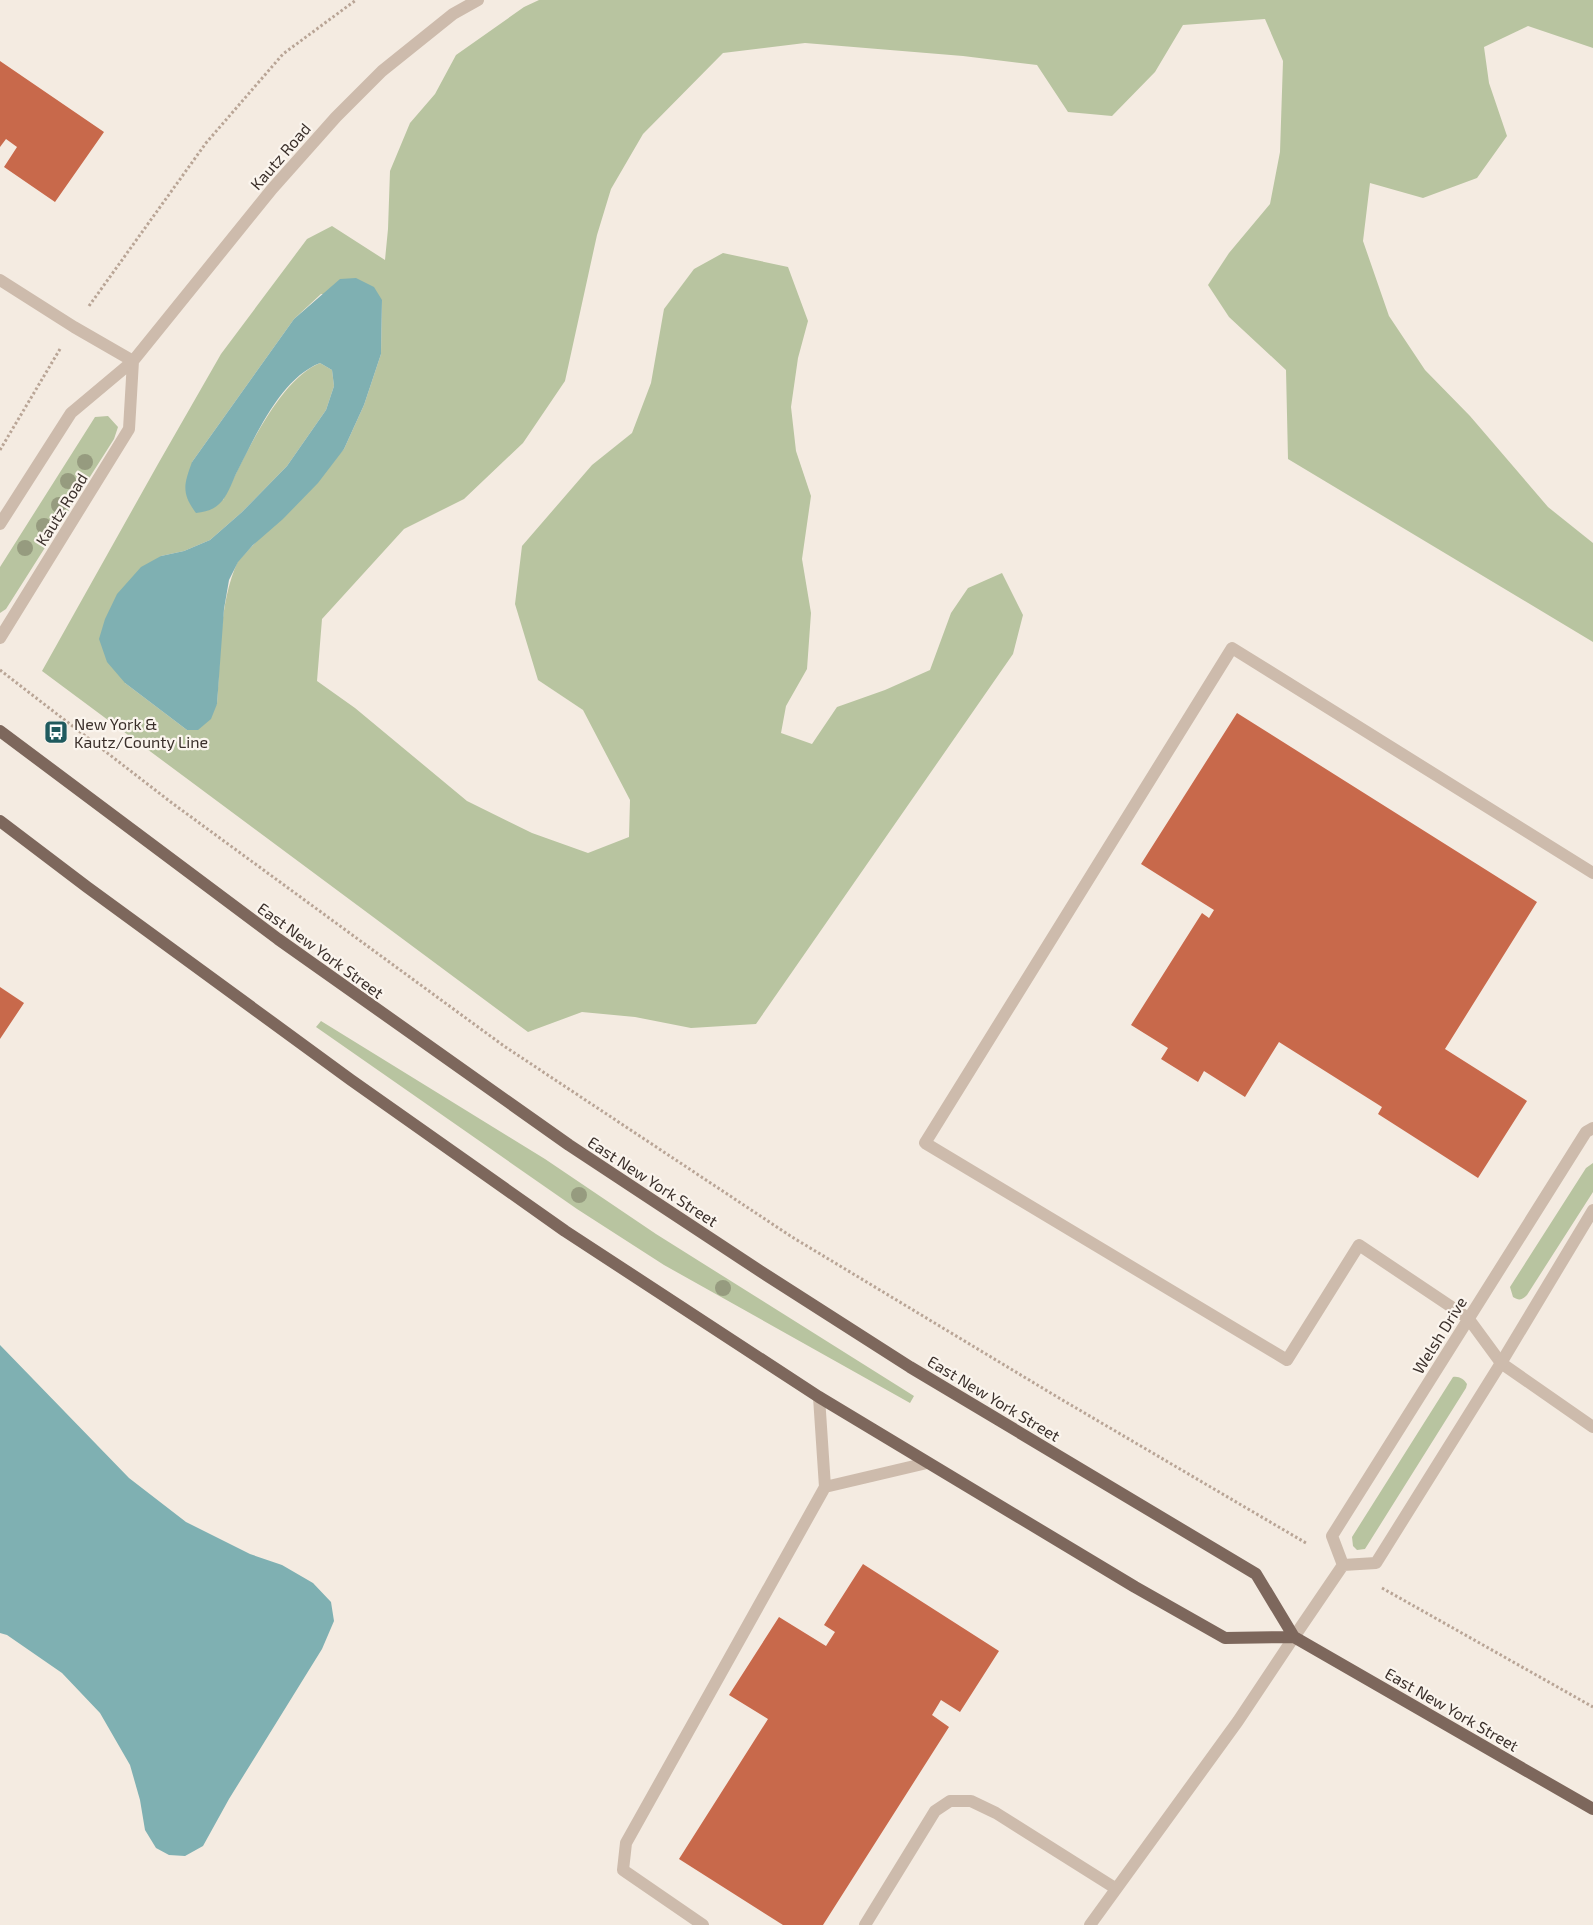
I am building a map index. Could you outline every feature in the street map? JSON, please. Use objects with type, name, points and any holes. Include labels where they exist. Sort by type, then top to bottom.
[{"type":"main road","name":"East New York Street","points":[[0,731],[278,939],[569,1145],[910,1367],[1256,1574],[1294,1637],[1593,1809]]},
{"type":"main road","points":[[0,820],[87,887],[367,1092],[565,1231],[819,1397],[1135,1587],[1226,1638],[1294,1637]]},
{"type":"street","name":"Kautz Road","points":[[0,524],[71,413],[133,362],[272,189],[336,117],[382,71],[453,14],[478,0]]},
{"type":"street","points":[[0,280],[133,362]]},
{"type":"street","name":"Kautz Road","points":[[0,638],[129,429],[133,362]]},
{"type":"street","points":[[1593,873],[1232,648],[924,1143],[1287,1360],[1359,1245],[1468,1318],[1501,1364],[1593,1427]]},
{"type":"street","name":"Welsh Drive","points":[[1343,1565],[1332,1536],[1586,1132],[1593,1128]]},
{"type":"street","points":[[1090,1925],[1238,1721],[1343,1565],[1376,1563],[1501,1364],[1593,1210]]},
{"type":"street","points":[[703,1925],[624,1870],[626,1843],[825,1487],[819,1397]]},
{"type":"street","points":[[825,1487],[928,1463]]},
{"type":"street","points":[[865,1925],[935,1811],[950,1801],[971,1801],[996,1813],[1115,1888]]},
{"type":"path","points":[[99,292],[206,143],[283,54],[356,0]]},
{"type":"path","points":[[0,450],[46,374]]},
{"type":"path","points":[[0,670],[172,803],[504,1046],[792,1237],[1059,1398],[1298,1538]]},
{"type":"path","points":[[1391,1593],[1593,1707]]},
{"type":"green space","points":[[539,0],[1593,0],[1593,48],[1528,26],[1484,47],[1489,83],[1507,136],[1477,178],[1423,198],[1370,183],[1363,241],[1389,316],[1425,370],[1470,416],[1548,507],[1593,543],[1593,642],[1288,459],[1286,370],[1229,317],[1208,285],[1229,253],[1270,204],[1280,152],[1283,61],[1265,19],[1183,25],[1155,72],[1112,116],[1068,112],[1037,65],[963,56],[805,43],[723,53],[643,134],[611,189],[597,235],[565,381],[523,443],[464,499],[404,529],[322,619],[317,681],[355,708],[467,801],[532,833],[588,853],[629,837],[630,800],[583,710],[538,680],[515,604],[522,546],[592,465],[632,433],[651,383],[664,309],[694,269],[723,253],[788,267],[808,321],[798,358],[791,407],[796,451],[811,496],[802,559],[811,613],[807,669],[786,706],[781,733],[812,744],[837,707],[885,690],[930,670],[951,613],[968,588],[1002,573],[1023,615],[1013,654],[756,1024],[691,1028],[635,1017],[582,1012],[528,1032],[42,671],[221,354],[307,239],[332,226],[385,260],[390,171],[410,123],[435,94],[456,55],[524,7]],"holes":[[[321,294],[382,300],[381,354],[364,405],[344,449],[238,561],[227,595],[224,613],[217,704],[187,730],[125,683],[161,556],[184,551],[210,540],[242,512],[287,466],[326,410],[334,386],[332,370],[320,363],[305,372],[290,386],[263,423],[223,500],[192,462],[294,319]]]},
{"type":"green space","points":[[108,416],[118,427],[114,439],[6,609],[0,613],[0,567],[95,417]]},
{"type":"green space","points":[[321,1021],[545,1159],[656,1234],[914,1396],[910,1403],[664,1265],[577,1209],[316,1027]]},
{"type":"green space","points":[[1593,1163],[1593,1192],[1527,1295],[1520,1299],[1513,1297],[1510,1287],[1586,1168]]},
{"type":"green space","points":[[1453,1377],[1463,1379],[1467,1384],[1466,1388],[1365,1549],[1357,1550],[1353,1546],[1352,1537]]},
{"type":"water","points":[[356,278],[374,287],[382,300],[381,354],[364,405],[344,449],[318,483],[283,519],[253,545],[238,562],[229,580],[224,609],[217,704],[211,719],[198,730],[187,730],[125,683],[107,662],[99,639],[105,619],[117,594],[141,567],[161,556],[184,551],[210,540],[242,512],[287,466],[326,410],[334,386],[332,370],[320,363],[306,370],[293,381],[271,409],[227,494],[217,506],[204,512],[196,513],[186,494],[187,476],[192,462],[294,319],[340,279]]},
{"type":"water","points":[[0,1345],[129,1478],[186,1522],[250,1554],[282,1565],[313,1583],[331,1602],[334,1621],[322,1649],[229,1799],[203,1846],[185,1856],[169,1855],[156,1848],[145,1830],[140,1800],[130,1765],[100,1713],[62,1673],[7,1635],[0,1633]]},
{"type":"building","points":[[0,61],[104,132],[55,202],[4,167],[17,147],[6,139],[0,147]]},
{"type":"building","points":[[1237,713],[1537,902],[1445,1049],[1527,1101],[1478,1178],[1378,1114],[1382,1107],[1279,1042],[1245,1097],[1204,1071],[1198,1082],[1161,1059],[1168,1048],[1131,1025],[1202,913],[1209,918],[1214,910],[1141,864]]},
{"type":"building","points":[[0,987],[24,1003],[0,1039]]},
{"type":"building","points":[[863,1564],[999,1651],[960,1712],[941,1700],[932,1715],[949,1727],[823,1925],[783,1925],[679,1859],[768,1719],[729,1695],[779,1617],[826,1646],[835,1632],[824,1625]]},
{"type":"place","name":"New York & Kautz/County Line","points":[[56,732]]}]
